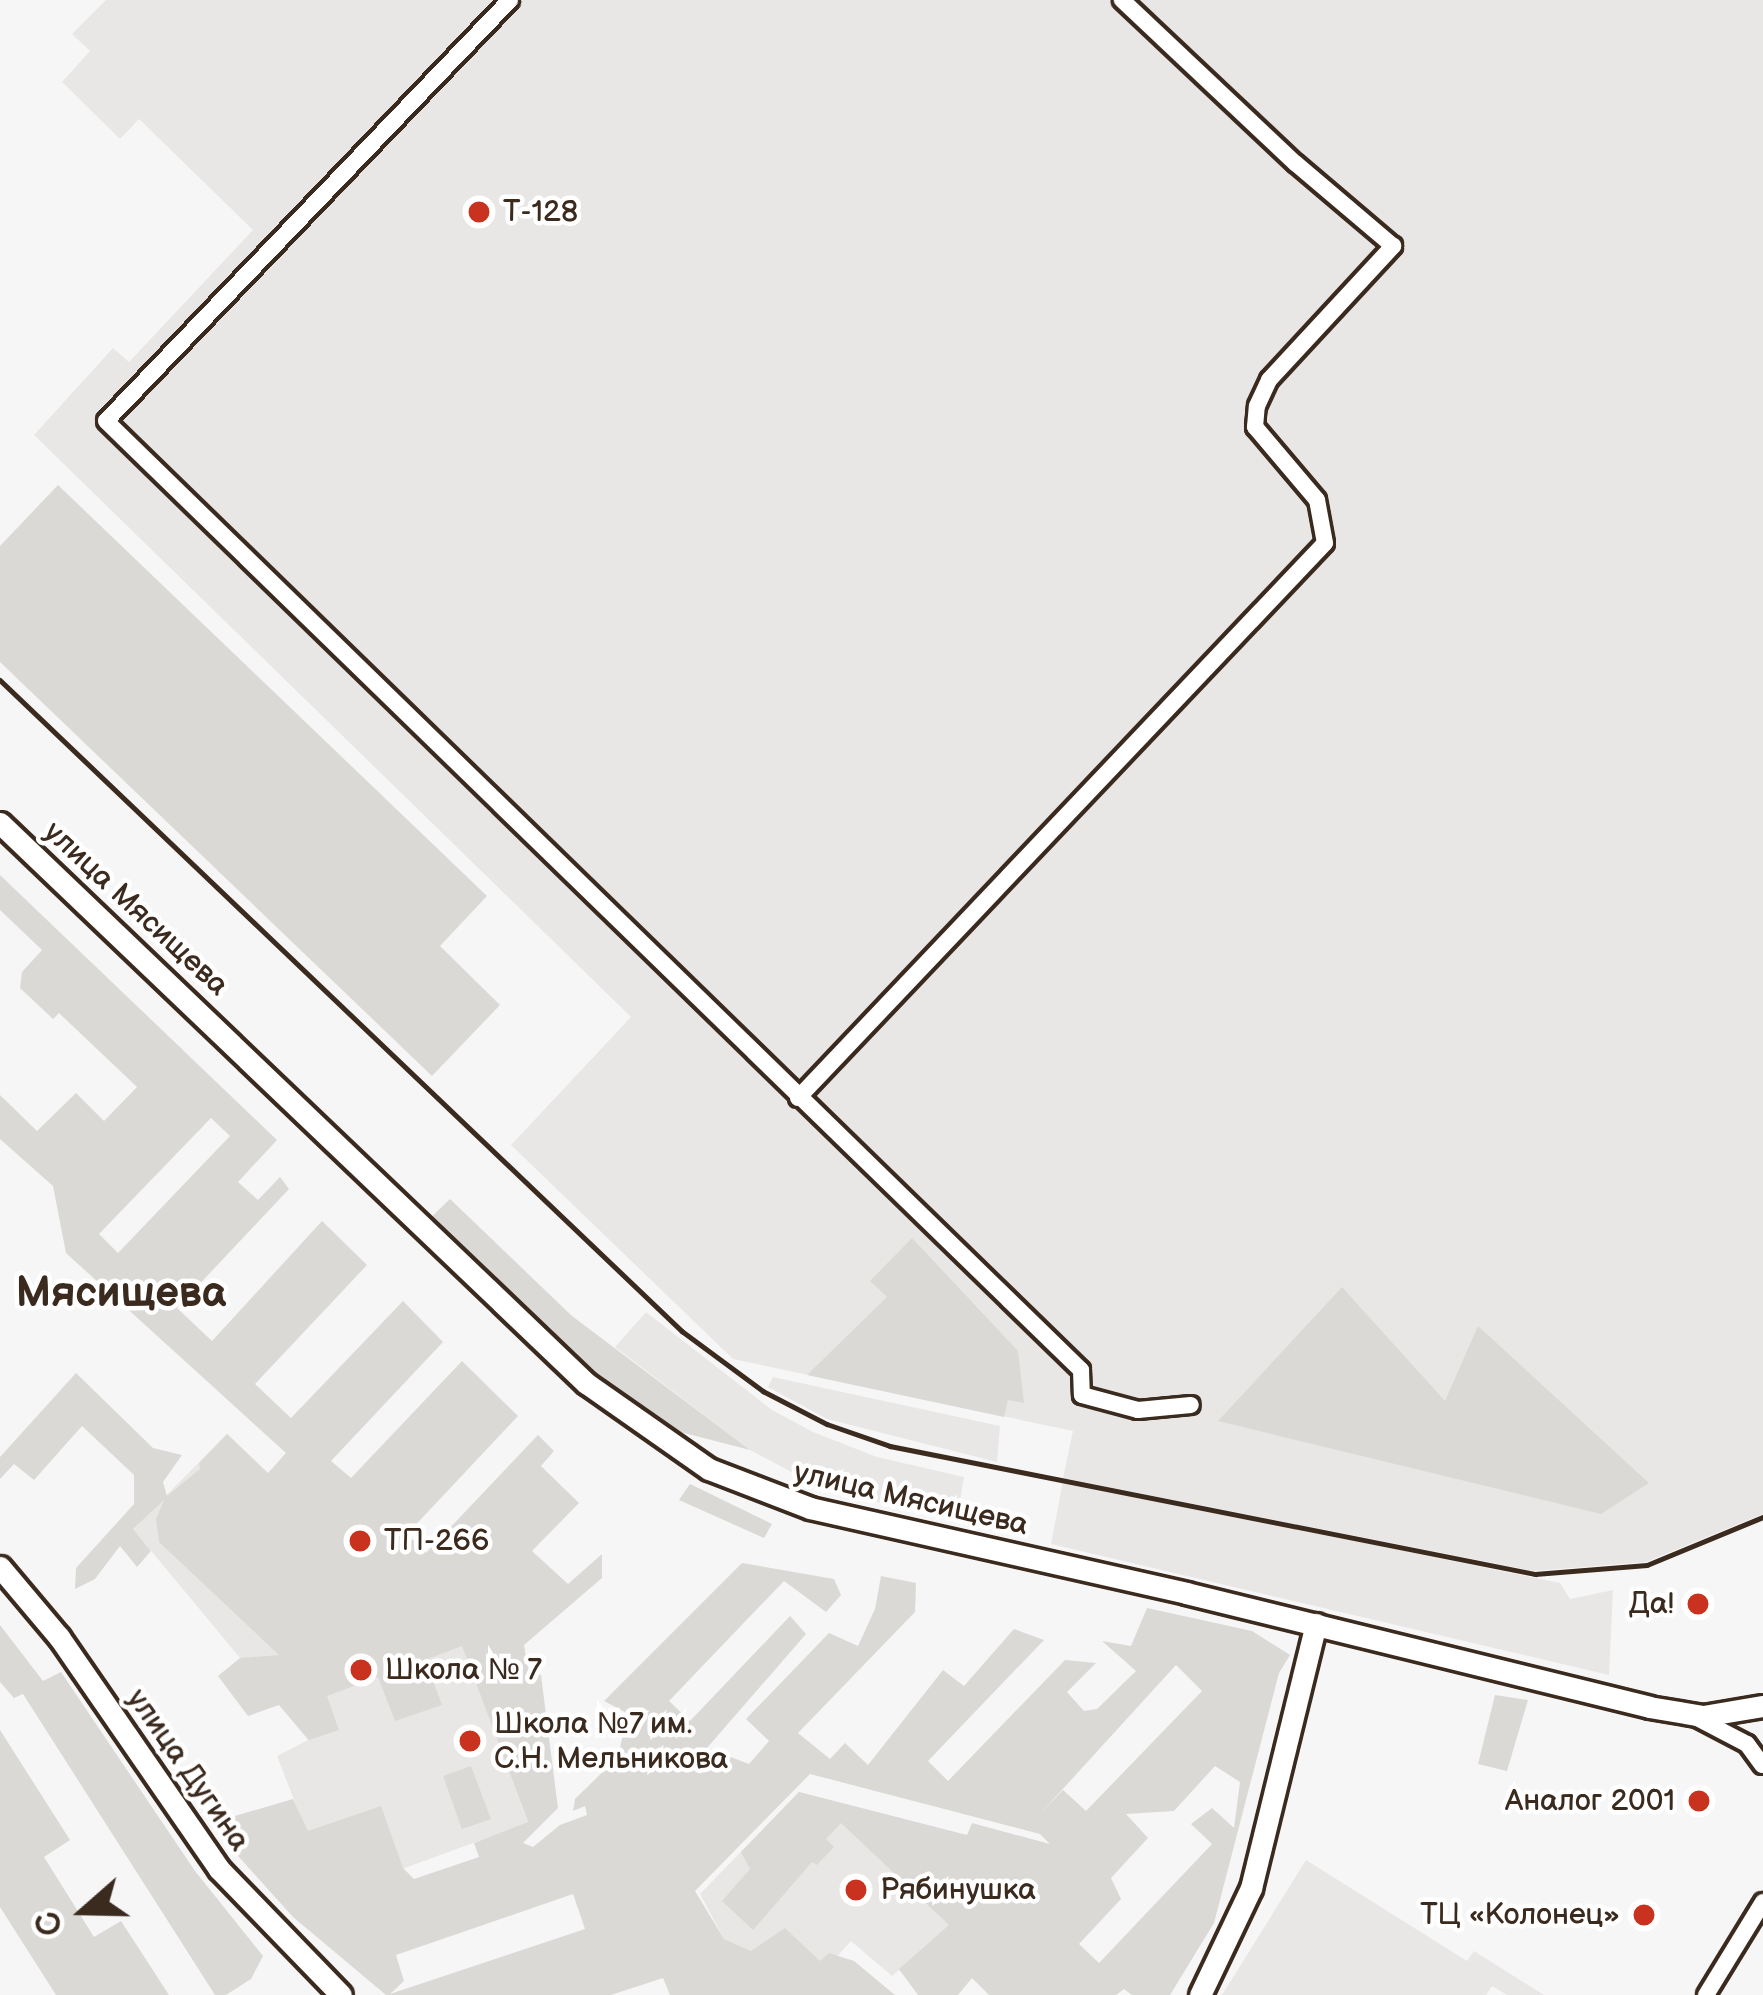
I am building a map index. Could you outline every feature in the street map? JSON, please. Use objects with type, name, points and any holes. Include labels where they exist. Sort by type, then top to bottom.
[{"type":"main road","name":"улица Мясищева","points":[[0,823],[586,1383],[672,1448],[783,1501],[1689,1715],[1753,1709]]},
{"type":"main road","name":"улица Дугина","points":[[0,1567],[51,1626],[219,1869],[340,1995]]},
{"type":"main road","points":[[1200,1995],[1251,1888],[1316,1624]]},
{"type":"street","points":[[510,0],[106,422],[1081,1370],[1082,1395],[1138,1410],[1191,1405]]},
{"type":"street","points":[[798,1098],[1325,543],[1317,500],[1255,427],[1257,406],[1269,380],[1393,246],[1294,163],[1122,0]]},
{"type":"street","points":[[1753,1709],[1763,1767]]},
{"type":"street","points":[[1689,1715],[1734,1735],[1763,1767]]},
{"type":"street","points":[[1763,1756],[1763,1767]]},
{"type":"street","points":[[1706,1995],[1763,1902]]},
{"type":"shaded area","points":[[106,0],[1763,0],[1763,1514],[1646,1562],[1533,1571],[1063,1478],[1073,1431],[733,1359],[511,1145],[631,1017],[34,435],[113,348],[129,362],[253,230],[139,119],[120,139],[62,82],[90,51],[72,34]]},
{"type":"shaded area","points":[[58,485],[487,896],[440,946],[500,1005],[432,1076],[0,662],[0,546]]},
{"type":"shaded area","points":[[0,875],[277,1140],[238,1182],[258,1200],[280,1177],[289,1189],[177,1308],[212,1341],[322,1221],[367,1265],[255,1384],[291,1418],[403,1301],[443,1342],[331,1461],[351,1478],[462,1361],[518,1416],[407,1534],[426,1553],[538,1435],[554,1451],[541,1466],[579,1503],[532,1551],[568,1584],[602,1554],[602,1578],[524,1645],[528,1668],[541,1675],[558,1808],[523,1843],[533,1847],[560,1825],[587,1815],[585,1806],[573,1811],[575,1799],[618,1757],[623,1734],[644,1722],[604,1701],[742,1563],[834,1579],[841,1595],[826,1612],[784,1581],[669,1701],[690,1721],[790,1616],[806,1634],[707,1748],[749,1764],[769,1741],[746,1719],[829,1633],[858,1646],[875,1609],[881,1576],[916,1583],[915,1612],[798,1733],[830,1759],[845,1743],[868,1765],[943,1670],[964,1686],[1014,1629],[1044,1640],[928,1761],[948,1781],[1065,1660],[1096,1663],[1067,1692],[1084,1711],[1097,1709],[1136,1671],[1102,1641],[1131,1646],[1147,1608],[1252,1631],[1290,1655],[1279,1673],[1214,1923],[1170,1995],[1132,1995],[1124,1989],[1116,1995],[989,1995],[972,1978],[958,1995],[918,1995],[899,1969],[949,1925],[841,1823],[826,1839],[834,1847],[817,1865],[812,1862],[753,1930],[722,1901],[750,1869],[741,1852],[799,1792],[967,1835],[972,1823],[1050,1844],[1040,1834],[810,1774],[695,1891],[724,1939],[751,1951],[785,1928],[820,1961],[829,1953],[854,1961],[895,1995],[670,1995],[663,1978],[611,1995],[386,1995],[293,1917],[230,1847],[207,1807],[217,1801],[228,1818],[293,1799],[308,1831],[381,1806],[403,1868],[414,1879],[479,1857],[474,1843],[528,1822],[462,1646],[425,1660],[442,1705],[395,1721],[378,1677],[327,1696],[339,1730],[309,1740],[279,1705],[248,1716],[218,1676],[240,1658],[279,1655],[159,1542],[156,1519],[164,1500],[133,1529],[151,1551],[137,1567],[120,1546],[95,1579],[75,1589],[76,1568],[134,1504],[134,1475],[82,1426],[34,1480],[14,1464],[0,1479],[0,1457],[76,1373],[153,1448],[182,1455],[163,1482],[167,1496],[200,1469],[199,1463],[227,1434],[268,1473],[286,1453],[66,1253],[53,1186],[0,1139],[0,1095],[37,1131],[76,1093],[104,1121],[137,1087],[59,1013],[53,1019],[20,988],[22,972],[42,950],[0,910]],"holes":[[[211,1118],[230,1136],[118,1253],[99,1234]],[[1176,1665],[1202,1691],[1086,1811],[1063,1790],[1040,1814]],[[1215,1766],[1240,1782],[1234,1828],[1212,1808],[1191,1824],[1212,1844],[1099,1963],[1079,1944],[1121,1899],[1111,1878],[1148,1838],[1126,1814],[1174,1811]],[[573,1894],[585,1929],[390,1994],[404,1981],[396,1955]]]},
{"type":"shaded area","points":[[450,1199],[572,1316],[750,1450],[630,1419],[423,1225]]},
{"type":"shaded area","points":[[912,1238],[1018,1351],[1024,1403],[1008,1400],[1004,1417],[807,1375],[887,1297],[870,1281]]},
{"type":"shaded area","points":[[1342,1287],[1445,1401],[1478,1326],[1649,1483],[1601,1514],[1218,1421]]},
{"type":"shaded area","points":[[646,1312],[772,1410],[813,1432],[877,1457],[964,1477],[957,1519],[864,1499],[799,1476],[750,1450],[615,1347]]},
{"type":"shaded area","points":[[773,1377],[1000,1426],[997,1462],[827,1419],[768,1387]]},
{"type":"shaded area","name":"Школа № 7","points":[[227,1434],[431,1629],[458,1634],[528,1823],[331,1895],[277,1756],[308,1740],[133,1529]]},
{"type":"shaded area","points":[[1063,1481],[1560,1583],[1570,1599],[1613,1590],[1609,1675],[1051,1544]]},
{"type":"shaded area","points":[[690,1484],[772,1524],[764,1538],[679,1500]]},
{"type":"shaded area","points":[[0,1625],[43,1681],[61,1672],[195,1871],[263,1956],[251,1979],[226,1995],[215,1995],[23,1694],[14,1698],[0,1682]]},
{"type":"shaded area","points":[[1495,1695],[1528,1700],[1507,1771],[1478,1764]]},
{"type":"shaded area","points":[[0,1730],[70,1840],[44,1857],[94,1937],[121,1921],[169,1995],[56,1995],[0,1907]]},
{"type":"shaded area","points":[[471,1766],[491,1819],[462,1829],[443,1776]]},
{"type":"shaded area","name":"Рябинушка","points":[[799,1792],[987,1841],[958,1995],[920,1995],[899,1970],[892,1976],[851,1941],[802,1995],[751,1951],[724,1939],[700,1894]]},
{"type":"shaded area","points":[[1306,1860],[1467,1961],[1474,1951],[1544,1995],[1507,1995],[1492,1986],[1486,1995],[1222,1995]]},
{"type":"railway","points":[[0,680],[682,1331],[763,1391],[827,1424],[890,1446],[1535,1574],[1647,1565],[1763,1517]]},
{"type":"place","name":"Т-128","points":[[479,212]]},
{"type":"place","name":"ТП-266","points":[[360,1541]]},
{"type":"place","name":"Да!","points":[[1698,1604]]},
{"type":"place","name":"Школа № 7","points":[[361,1670]]},
{"type":"place","name":"Школа №7 им. С.Н. Мельникова","points":[[470,1741]]},
{"type":"place","name":"Аналог 2001","points":[[1699,1801]]},
{"type":"place","name":"Рябинушка","points":[[856,1890]]},
{"type":"place","name":"ТЦ «Колонец»","points":[[1644,1915]]},
{"type":"district","name":"Мясищева","points":[[121,1294]]}]
